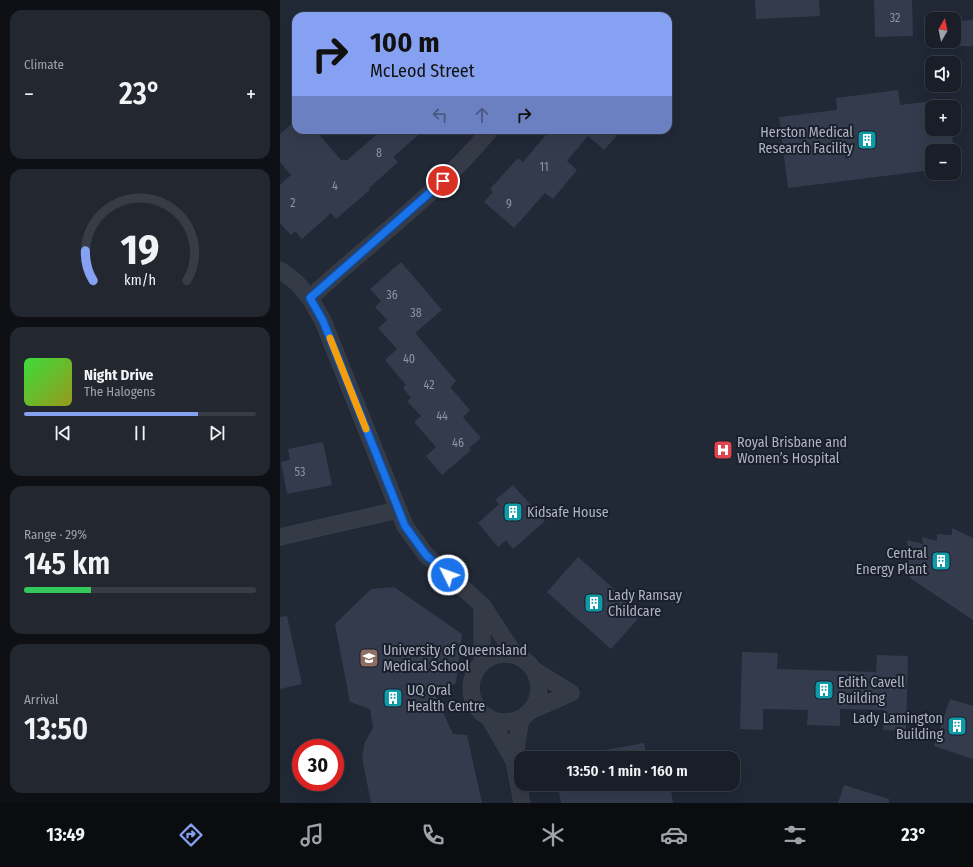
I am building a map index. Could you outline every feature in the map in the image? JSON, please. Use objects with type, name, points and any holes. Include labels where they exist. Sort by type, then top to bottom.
[{"type":"street","points":[[310,298],[443,181],[487,134]]},
{"type":"street","points":[[280,270],[296,282],[310,298],[323,321],[405,526],[426,555],[482,605],[515,656]]},
{"type":"street","points":[[280,537],[398,510]]},
{"type":"street","points":[[482,605],[482,662]]},
{"type":"street","points":[[504,654],[515,656],[526,661],[534,670],[571,693],[511,722],[500,722],[490,719],[474,704],[470,693],[471,681],[475,671],[482,662],[493,656],[504,654]]},
{"type":"street","points":[[517,751],[526,714],[536,702],[539,692],[538,680],[534,670]]},
{"type":"street","points":[[490,719],[514,761]]},
{"type":"street","points":[[520,791],[522,803]]},
{"type":"building","points":[[755,0],[819,0],[820,16],[756,19]]},
{"type":"building","points":[[874,0],[912,0],[913,36],[875,37]]},
{"type":"building","points":[[973,20],[973,46],[961,46],[961,21]]},
{"type":"building","name":"Herston Medical Research Facility","points":[[898,90],[900,105],[925,102],[925,136],[952,136],[953,144],[925,144],[925,171],[788,188],[779,117],[837,110],[836,98]]},
{"type":"building","points":[[292,124],[292,134],[318,134],[342,161],[344,159],[346,161],[377,134],[419,134],[393,157],[398,162],[369,188],[370,190],[336,219],[331,213],[302,239],[295,231],[291,235],[280,223],[280,185],[291,175],[280,162],[280,134]]},
{"type":"building","points":[[547,134],[618,134],[604,150],[588,136],[567,161],[577,170],[553,199],[545,193],[514,228],[484,202],[493,192],[490,189],[518,158],[523,162]]},
{"type":"building","points":[[401,262],[442,310],[415,333],[456,381],[450,387],[470,410],[463,417],[481,438],[469,448],[471,450],[442,475],[426,456],[436,447],[414,422],[421,416],[407,401],[411,398],[403,388],[406,385],[385,360],[397,349],[378,328],[387,320],[375,307],[381,301],[370,289]]},
{"type":"building","points":[[323,442],[332,485],[287,494],[281,462],[290,460],[288,449]]},
{"type":"building","name":"Kidsafe House","points":[[513,485],[545,521],[513,549],[506,540],[498,547],[478,523],[499,504],[495,500]]},
{"type":"building","name":"Central Energy Plant","points":[[952,528],[973,538],[973,620],[910,578],[907,540],[923,544],[922,537],[937,541],[937,534],[952,535]]},
{"type":"building","name":"Lady Ramsay Childcare","points":[[578,557],[642,614],[611,649],[547,592]]},
{"type":"building","name":"UQ Oral Health Centre","points":[[394,587],[462,634],[456,683],[435,695],[453,734],[467,735],[482,803],[371,803],[362,757],[365,742],[373,728],[370,709],[350,702],[335,624],[371,589]]},
{"type":"building","points":[[287,616],[302,684],[280,689],[280,617]]},
{"type":"building","name":"Edith Cavell Building","points":[[742,652],[778,653],[777,669],[876,672],[877,655],[908,656],[906,731],[883,730],[884,710],[840,709],[840,726],[807,725],[808,710],[763,709],[763,730],[740,729]]},
{"type":"building","name":"Lady Lamington Building","points":[[950,699],[973,706],[973,759],[934,746]]},
{"type":"building","points":[[644,743],[646,751],[599,751]]},
{"type":"building","points":[[844,785],[889,799],[889,803],[838,803]]},
{"type":"building","points":[[559,791],[671,791],[673,803],[561,803]]},
{"type":"slow traffic","points":[[330,338],[366,429]]},
{"type":"place","name":"Herston Medical Research Facility","points":[[867,140]]},
{"type":"place","name":"Royal Brisbane and Women’s Hospital","points":[[723,450]]},
{"type":"place","name":"Kidsafe House","points":[[513,512]]},
{"type":"place","name":"Central Energy Plant","points":[[941,561]]},
{"type":"place","name":"Lady Ramsay Childcare","points":[[594,603]]},
{"type":"place","name":"University of Queensland Medical School","points":[[369,658]]},
{"type":"place","name":"Edith Cavell Building","points":[[824,690]]},
{"type":"place","name":"UQ Oral Health Centre","points":[[393,698]]},
{"type":"place","name":"Lady Lamington Building","points":[[957,726]]},
{"type":"route","points":[[443,181],[310,298],[323,321],[405,526],[426,555],[448,575]]}]
